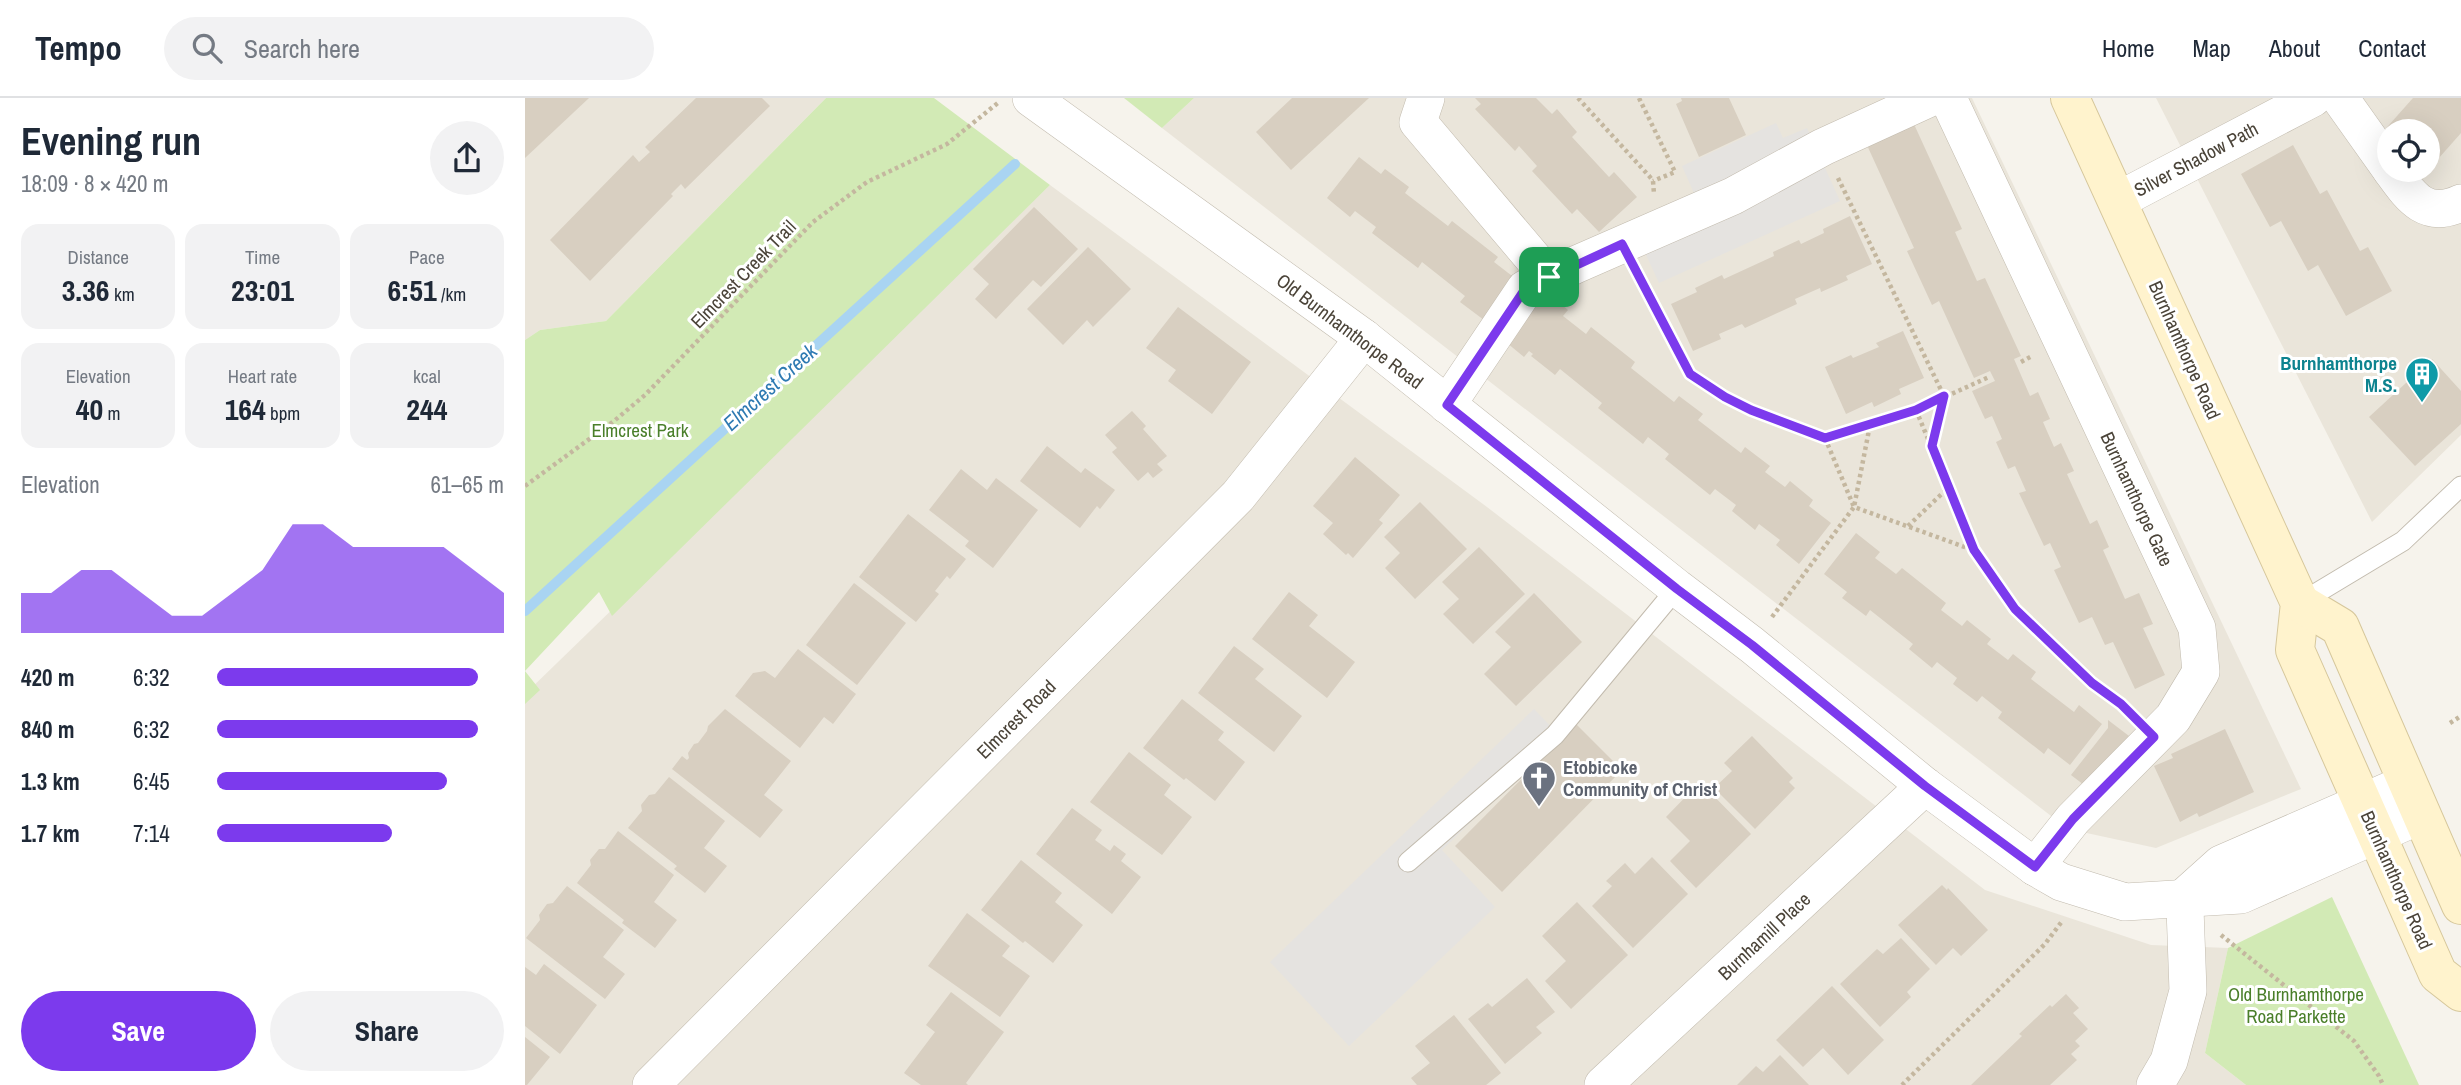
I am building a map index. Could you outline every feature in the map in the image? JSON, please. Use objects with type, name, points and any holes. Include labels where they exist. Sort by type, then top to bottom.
[{"type":"main road","name":"Burnhamthorpe Road","points":[[2070,98],[2300,603],[2295,650],[2438,974],[2461,992]]},
{"type":"main road","points":[[2300,603],[2340,627],[2461,905]]},
{"type":"street","points":[[1426,98],[1418,122],[1549,277]]},
{"type":"street","points":[[1447,405],[1525,289],[1733,196],[1823,148],[1930,98]]},
{"type":"street","name":"Burnhamthorpe Gate","points":[[1948,98],[2197,628],[2201,672],[2173,718],[2073,819],[2035,867]]},
{"type":"street","name":"Silver Shadow Path","points":[[2117,201],[2313,98]]},
{"type":"street","points":[[2340,98],[2377,150]]},
{"type":"street","name":"Old Burnhamthorpe Road","points":[[1014,101],[1364,338],[1677,589],[1752,645],[1925,786],[2035,867],[2084,891],[2125,902],[2184,903]]},
{"type":"street","points":[[2400,182],[2409,196],[2422,205],[2445,208],[2461,203]]},
{"type":"street","name":"Elmcrest Road","points":[[651,1085],[1238,496],[1364,338]]},
{"type":"street","name":"Burnhamill Place","points":[[1603,1085],[1925,786]]},
{"type":"street","points":[[2155,1085],[2169,1061],[2188,991],[2184,903],[2221,864],[2369,818],[2414,799]]},
{"type":"lane","points":[[2300,603],[2403,541],[2461,486]]},
{"type":"lane","points":[[1408,862],[1555,735],[1677,589]]},
{"type":"path","points":[[1578,98],[1653,181],[1654,198],[1668,225]]},
{"type":"path","points":[[1639,98],[1675,172],[1653,181]]},
{"type":"path","name":"Elmcrest Creek Trail","points":[[525,486],[645,395],[813,222],[866,183],[947,144],[1014,101]]},
{"type":"path","points":[[1823,148],[1944,396],[1932,446]]},
{"type":"path","points":[[1622,244],[1690,374],[1751,410],[1825,438],[1916,410],[1989,377]]},
{"type":"path","points":[[1916,410],[1974,550],[2015,609],[2092,683],[2121,704],[2154,737]]},
{"type":"path","points":[[1752,645],[1854,506],[1870,425]]},
{"type":"path","points":[[1825,438],[1854,506],[1974,550]]},
{"type":"path","points":[[1908,526],[1949,487]]},
{"type":"path","points":[[2450,723],[2461,716]]},
{"type":"path","points":[[1902,1085],[2045,944],[2084,891]]},
{"type":"path","points":[[2184,903],[2354,1041],[2383,1085]]},
{"type":"shaded area","points":[[525,98],[826,98],[606,321],[540,330],[525,340]]},
{"type":"shaded area","points":[[1194,98],[1972,98],[2301,789],[2156,848],[2068,829],[1162,128]]},
{"type":"shaded area","points":[[2156,98],[2461,98],[2461,435],[2372,522]]},
{"type":"shaded area","points":[[1776,123],[1783,138],[1807,128],[1840,201],[1659,283],[1631,222],[1694,193],[1682,166]]},
{"type":"shaded area","points":[[1050,185],[1487,507],[1985,890],[2151,945],[2228,948],[2205,1053],[2246,1085],[525,1085],[525,694]]},
{"type":"shaded area","points":[[1534,709],[1560,736],[1442,850],[1495,907],[1349,1046],[1270,962]]},
{"type":"green space","name":"Elmcrest Park","points":[[826,98],[934,98],[1050,185],[612,616],[599,592],[525,671],[525,340],[540,330],[606,321]]},
{"type":"green space","points":[[1124,98],[1194,98],[1162,128]]},
{"type":"green space","points":[[525,671],[540,690],[525,704]]},
{"type":"green space","name":"Old Burnhamthorpe Road Parkette","points":[[2332,897],[2419,1085],[2246,1085],[2205,1053],[2228,948]]},
{"type":"building","points":[[525,98],[589,98],[525,158]]},
{"type":"building","points":[[696,98],[762,98],[770,106],[685,189],[681,184],[671,194],[673,196],[590,281],[550,240],[633,155],[639,162],[650,152],[645,147]]},
{"type":"building","points":[[1292,98],[1369,98],[1291,170],[1256,132]]},
{"type":"building","points":[[1475,98],[1536,98],[1552,114],[1557,109],[1577,132],[1572,137],[1609,177],[1614,172],[1637,197],[1599,232],[1577,209],[1572,214],[1532,171],[1537,166],[1519,146],[1515,151],[1475,109],[1481,104]]},
{"type":"building","points":[[1681,98],[1729,98],[1746,135],[1699,157],[1676,104],[1682,101]]},
{"type":"building","points":[[2413,98],[2461,98],[2461,133],[2440,157],[2440,119],[2394,119]]},
{"type":"building","points":[[1913,122],[1962,229],[1955,232],[1977,281],[1985,278],[2021,356],[2014,359],[2030,396],[2038,392],[2050,419],[2043,422],[2054,447],[2061,443],[2074,471],[2067,474],[2090,524],[2097,520],[2109,547],[2103,550],[2125,599],[2139,593],[2153,624],[2143,628],[2165,675],[2135,689],[2113,642],[2105,645],[2092,617],[2079,623],[2054,570],[2061,567],[2050,543],[2044,546],[2019,493],[2026,491],[2015,466],[2008,469],[1996,442],[2002,439],[1992,416],[1985,419],[1972,391],[1995,381],[1990,371],[1974,378],[1939,301],[1932,305],[1907,251],[1914,248],[1866,143]]},
{"type":"building","points":[[2293,145],[2320,194],[2327,190],[2360,251],[2368,247],[2392,291],[2346,316],[2318,265],[2308,271],[2281,221],[2270,227],[2241,174]]},
{"type":"building","points":[[1359,157],[1381,174],[1385,169],[1409,187],[1405,193],[1448,226],[1452,221],[1498,257],[1494,262],[1516,279],[1484,320],[1460,302],[1465,296],[1422,262],[1418,268],[1372,233],[1376,227],[1355,211],[1350,217],[1327,198]]},
{"type":"building","points":[[1034,207],[1078,249],[1041,287],[1033,280],[996,319],[975,299],[989,284],[973,269]]},
{"type":"building","points":[[1850,216],[1872,264],[1846,276],[1848,280],[1821,292],[1820,288],[1795,299],[1797,304],[1745,328],[1742,324],[1719,334],[1721,339],[1693,351],[1671,304],[1697,292],[1695,288],[1722,275],[1724,279],[1774,256],[1773,252],[1799,240],[1801,244],[1824,233],[1823,229]]},
{"type":"building","points":[[1088,247],[1131,289],[1093,327],[1087,320],[1063,345],[1027,309]]},
{"type":"building","points":[[1547,292],[1568,310],[1563,316],[1586,334],[1591,327],[1635,362],[1631,368],[1674,402],[1679,396],[1703,414],[1698,420],[1741,453],[1745,447],[1770,466],[1765,472],[1785,487],[1790,481],[1813,500],[1809,506],[1831,523],[1799,564],[1776,545],[1780,540],[1759,524],[1755,530],[1732,511],[1736,505],[1715,489],[1710,495],[1665,459],[1669,454],[1648,437],[1643,444],[1598,408],[1602,403],[1560,369],[1555,375],[1531,356],[1533,354],[1529,351],[1524,357],[1507,343]]},
{"type":"building","points":[[1178,307],[1251,362],[1212,414],[1168,381],[1176,370],[1146,348]]},
{"type":"building","points":[[1903,331],[1924,378],[1899,389],[1901,394],[1874,407],[1872,402],[1846,414],[1825,367],[1851,355],[1853,358],[1879,347],[1876,343]]},
{"type":"building","name":"Burnhamthorpe M.S.","points":[[2432,359],[2461,391],[2461,424],[2415,466],[2369,417]]},
{"type":"building","points":[[1132,411],[1146,426],[1143,429],[1167,456],[1157,464],[1163,470],[1153,478],[1148,472],[1138,481],[1112,452],[1117,448],[1105,435]]},
{"type":"building","points":[[1047,446],[1081,473],[1085,468],[1115,490],[1100,509],[1097,506],[1080,528],[1020,481]]},
{"type":"building","points":[[1355,457],[1400,495],[1379,520],[1383,523],[1353,558],[1323,534],[1333,523],[1313,506]]},
{"type":"building","points":[[961,469],[987,490],[996,478],[1038,510],[993,568],[965,546],[969,541],[929,510]]},
{"type":"building","points":[[1420,502],[1467,549],[1415,599],[1385,568],[1400,553],[1384,537]]},
{"type":"building","points":[[908,514],[966,559],[950,579],[947,576],[935,591],[939,594],[916,622],[859,577]]},
{"type":"building","points":[[1856,533],[1880,552],[1875,558],[1896,574],[1902,568],[1946,603],[1941,610],[1962,626],[1967,620],[1991,639],[1987,644],[2008,660],[2013,654],[2036,672],[2031,679],[2074,712],[2079,705],[2102,724],[2070,765],[2048,748],[2044,754],[1998,718],[2002,712],[1982,696],[1977,702],[1953,684],[1957,678],[1937,662],[1932,668],[1909,649],[1913,644],[1870,610],[1866,616],[1842,598],[1847,592],[1824,574]]},
{"type":"building","points":[[1479,547],[1525,594],[1473,644],[1443,614],[1459,599],[1442,582]]},
{"type":"building","points":[[854,583],[906,623],[857,685],[806,645]]},
{"type":"building","points":[[1289,592],[1318,615],[1309,626],[1355,662],[1327,698],[1252,639]]},
{"type":"building","points":[[1534,593],[1582,642],[1516,706],[1484,674],[1511,647],[1495,632]]},
{"type":"building","points":[[1234,646],[1264,669],[1255,679],[1302,716],[1274,752],[1198,693]]},
{"type":"building","points":[[798,649],[856,694],[833,724],[824,717],[800,748],[735,696],[753,673],[765,671],[775,678]]},
{"type":"building","points":[[1182,699],[1224,732],[1218,740],[1245,762],[1215,801],[1143,748]]},
{"type":"building","points":[[725,709],[791,761],[764,795],[783,810],[760,838],[672,769],[682,756],[687,760],[689,758],[688,753],[694,744],[698,743],[708,726]]},
{"type":"building","points":[[2108,720],[2129,736],[2088,788],[2071,775],[2108,728]]},
{"type":"building","name":"Etobicoke Community of Christ","points":[[1576,724],[1622,770],[1502,892],[1455,846]]},
{"type":"building","points":[[2225,729],[2254,792],[2199,817],[2197,813],[2180,822],[2154,766],[2173,758],[2171,754]]},
{"type":"building","points":[[1752,736],[1793,778],[1789,782],[1795,788],[1755,829],[1714,788],[1732,771],[1724,763]]},
{"type":"building","points":[[1129,752],[1171,785],[1164,795],[1192,817],[1162,855],[1090,802]]},
{"type":"building","points":[[669,777],[725,821],[704,848],[727,866],[705,893],[674,869],[677,866],[628,828],[642,811],[641,805],[649,795],[655,794]]},
{"type":"building","points":[[1700,782],[1751,834],[1696,888],[1670,861],[1690,841],[1666,817]]},
{"type":"building","points":[[1072,808],[1102,830],[1095,840],[1110,851],[1114,845],[1126,854],[1121,861],[1141,877],[1112,914],[1036,854]]},
{"type":"building","points":[[618,831],[674,875],[654,902],[677,920],[655,948],[577,883],[591,865],[590,860],[599,849],[605,849]]},
{"type":"building","points":[[1652,857],[1688,894],[1633,948],[1592,906],[1612,886],[1606,881],[1625,863],[1635,874]]},
{"type":"building","points":[[1021,860],[1062,893],[1055,902],[1083,925],[1053,963],[981,910]]},
{"type":"building","points":[[1942,885],[1988,930],[1961,956],[1953,948],[1936,965],[1898,925]]},
{"type":"building","points":[[567,886],[624,930],[603,957],[625,974],[605,999],[526,938],[540,920],[539,915],[547,904],[553,903]]},
{"type":"building","points":[[1577,902],[1628,955],[1571,1009],[1545,981],[1566,961],[1542,936]]},
{"type":"building","points":[[967,913],[1010,946],[1002,956],[1030,976],[1000,1017],[928,966]]},
{"type":"building","points":[[1901,938],[1930,969],[1907,992],[1911,997],[1880,1027],[1840,984],[1877,949],[1883,954]]},
{"type":"building","points":[[544,964],[597,1005],[560,1054],[525,1026],[525,967],[536,975]]},
{"type":"building","points":[[1527,978],[1555,1012],[1536,1027],[1542,1033],[1505,1064],[1468,1019],[1488,1003],[1492,1007]]},
{"type":"building","points":[[1832,986],[1884,1040],[1848,1075],[1823,1048],[1803,1067],[1776,1040]]},
{"type":"building","points":[[951,992],[1004,1032],[966,1083],[968,1085],[921,1085],[904,1073],[935,1032],[926,1025]]},
{"type":"building","points":[[2066,994],[2079,1008],[2073,1013],[2088,1029],[2075,1041],[2080,1046],[2071,1054],[2077,1060],[2050,1085],[1971,1085],[2022,1036],[2019,1034]]},
{"type":"building","points":[[1454,1015],[1501,1073],[1486,1085],[1417,1085],[1411,1078],[1430,1063],[1415,1046]]},
{"type":"building","points":[[525,1037],[550,1057],[527,1085],[525,1085]]},
{"type":"building","points":[[1780,1055],[1809,1085],[1737,1085],[1756,1066],[1763,1072]]},
{"type":"waterway","name":"Elmcrest Creek","points":[[525,611],[1015,164]]},
{"type":"place","name":"Burnhamthorpe M.S.","points":[[2422,404]]},
{"type":"place","name":"Etobicoke Community of Christ","points":[[1539,808]]},
{"type":"route","points":[[1622,244],[1690,374],[1751,410],[1825,438],[1916,410],[1944,396],[1932,446],[1974,550],[2015,609],[2092,683],[2121,704],[2154,737],[2073,819],[2035,867],[1925,786],[1752,645],[1677,589],[1447,405],[1525,289],[1549,277],[1622,244]]}]
